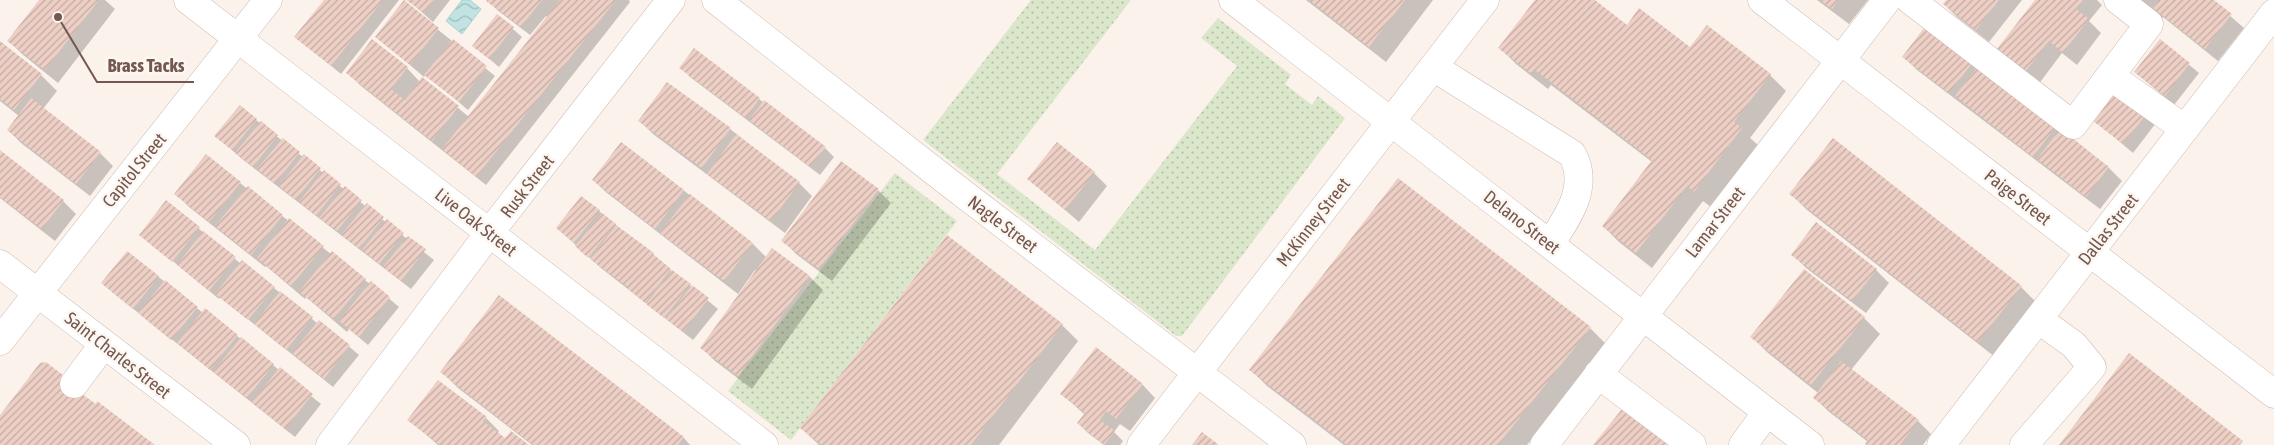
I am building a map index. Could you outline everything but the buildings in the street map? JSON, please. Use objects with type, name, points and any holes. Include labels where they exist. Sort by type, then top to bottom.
[{"type":"street","name":"Live Oak Street","points":[[188,0],[764,445]]},
{"type":"street","name":"Capitol Street","points":[[0,341],[36,292],[268,0]]},
{"type":"street","name":"Rusk Street","points":[[330,445],[490,232],[671,0]]},
{"type":"street","name":"Nagle Street","points":[[716,0],[948,182],[1292,445]]},
{"type":"street","name":"Delano Street","points":[[1234,0],[1810,445]]},
{"type":"street","name":"McKinney Street","points":[[1142,445],[1485,0]]},
{"type":"street","name":"Paige Street","points":[[1762,0],[2274,394]]},
{"type":"street","name":"Lamar Street","points":[[1544,445],[1887,0]]},
{"type":"street","points":[[1910,0],[2073,125],[2149,24],[2118,0]]},
{"type":"street","name":"Dallas Street","points":[[1941,445],[2274,13]]},
{"type":"street","points":[[1433,67],[1572,154],[1577,163],[1577,195],[1570,214],[1550,244]]},
{"type":"street","points":[[2110,76],[2185,129]]},
{"type":"street","name":"Saint Charles Street","points":[[0,264],[236,445]]},
{"type":"street","points":[[2024,445],[2092,367],[2074,345],[2038,319]]},
{"type":"street","points":[[74,384],[104,344]]},
{"type":"street","points":[[1598,374],[1692,445]]},
{"type":"street","points":[[1743,445],[1767,412]]},
{"type":"green space","points":[[1031,0],[1131,0],[997,174],[1095,250],[1237,66],[1201,38],[1218,18],[1291,75],[1285,84],[1312,105],[1318,96],[1345,118],[1182,336],[1176,336],[923,140]]},
{"type":"green space","points":[[895,173],[957,221],[791,440],[728,391]]},
{"type":"water","points":[[462,0],[470,0],[481,9],[462,34],[446,21]]},
{"type":"place","name":"Brass Tacks","points":[[58,17]]}]
